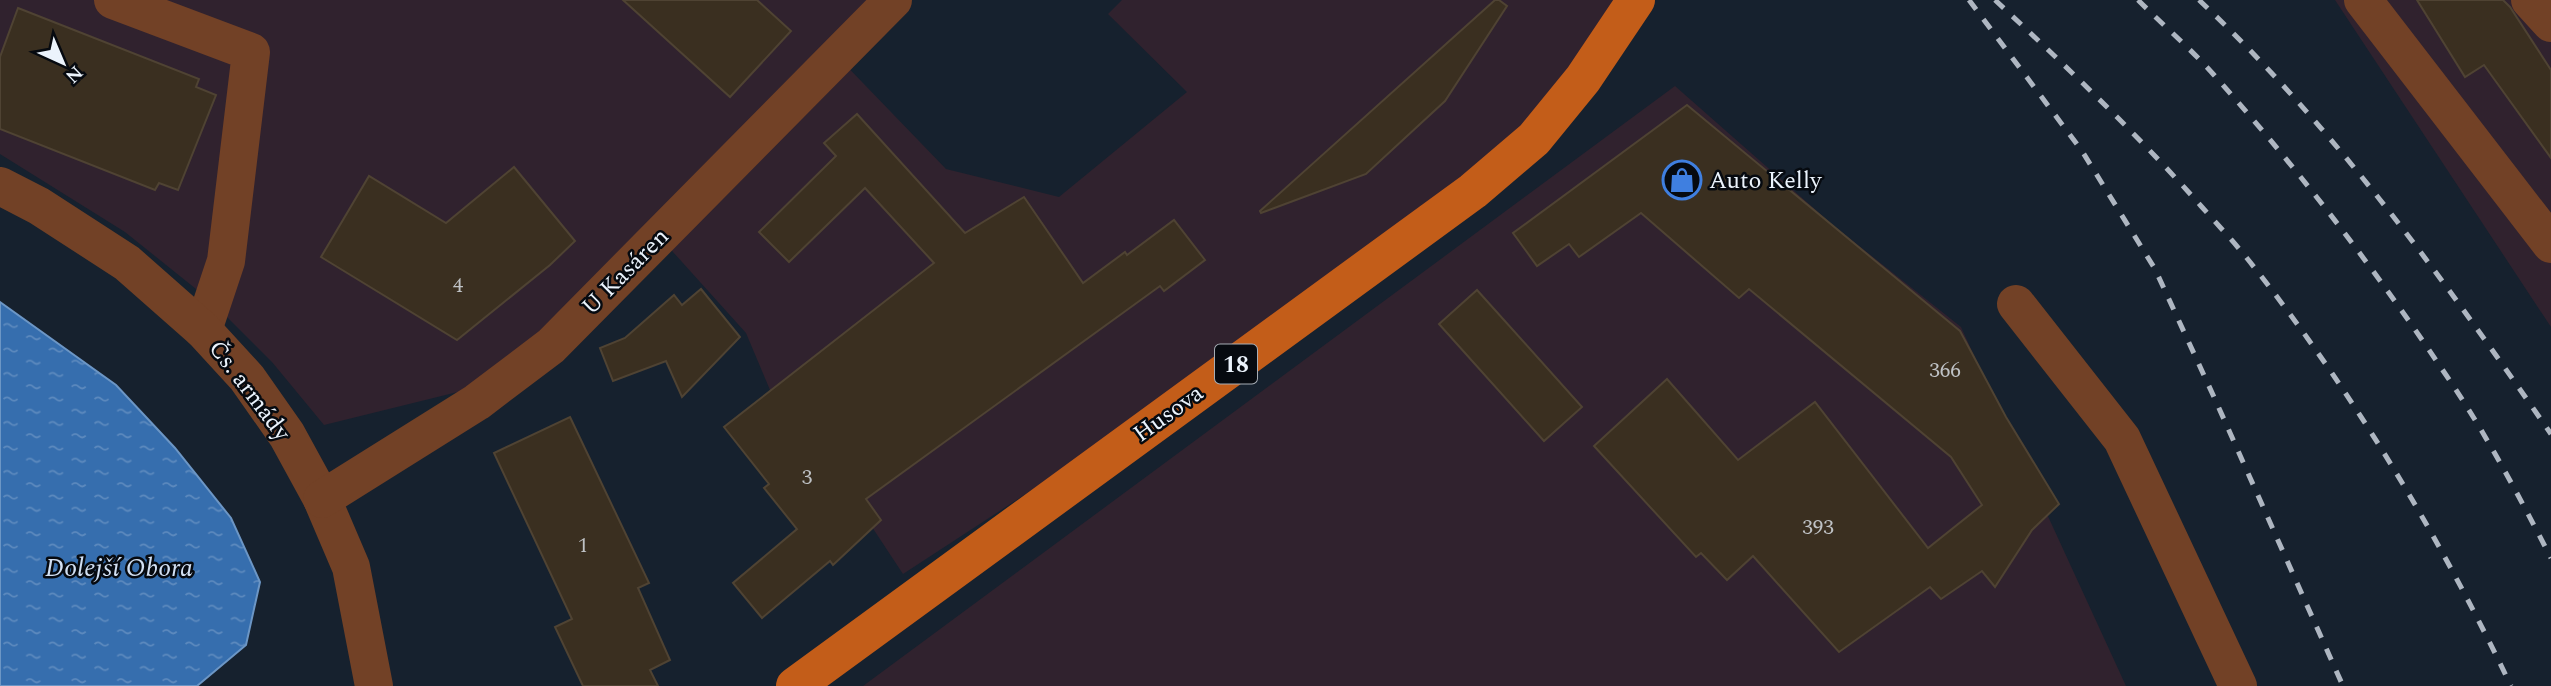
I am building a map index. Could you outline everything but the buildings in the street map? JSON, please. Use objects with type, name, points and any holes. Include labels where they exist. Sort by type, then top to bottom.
[{"type":"main road","name":"Husova","points":[[795,686],[1473,191],[1534,139],[1583,79],[1636,0]]},
{"type":"street","points":[[113,0],[251,52],[226,261],[203,330]]},
{"type":"street","name":"U Kasáren","points":[[322,499],[477,402],[551,346],[893,0]]},
{"type":"street","points":[[2363,0],[2551,244]]},
{"type":"street","points":[[2530,0],[2551,23]]},
{"type":"street","name":"Čs. armády","points":[[0,186],[39,206],[127,263],[203,330],[255,390],[287,435],[322,499],[351,567],[374,686]]},
{"type":"street","points":[[2016,304],[2122,439],[2238,686]]},
{"type":"shaded area","points":[[0,0],[882,0],[490,384],[324,425],[272,362],[211,301],[125,232],[0,154]]},
{"type":"shaded area","points":[[1122,0],[1633,0],[1518,147],[1403,248],[903,574],[872,527],[778,409],[746,333],[655,232],[835,54],[946,169],[1059,197],[1187,92],[1108,14]]},
{"type":"shaded area","points":[[2335,0],[2551,0],[2551,327]]},
{"type":"shaded area","points":[[1675,86],[1834,226],[1961,327],[2126,686],[863,686]]},
{"type":"water","name":"Dolejší Obora","points":[[0,302],[116,385],[175,448],[231,518],[260,582],[246,645],[197,686],[0,686]]},
{"type":"railway","points":[[1969,0],[2082,151],[2155,269],[2343,686]]},
{"type":"railway","points":[[1995,0],[2075,75],[2177,179],[2238,248],[2288,312],[2325,362],[2424,520],[2511,686]]},
{"type":"railway","points":[[2138,0],[2205,65],[2246,112],[2309,187],[2369,266],[2467,407],[2551,558]]},
{"type":"railway","points":[[2199,0],[2249,49],[2342,153],[2429,263],[2551,434]]},
{"type":"place","name":"Auto Kelly","points":[[1682,180]]}]
